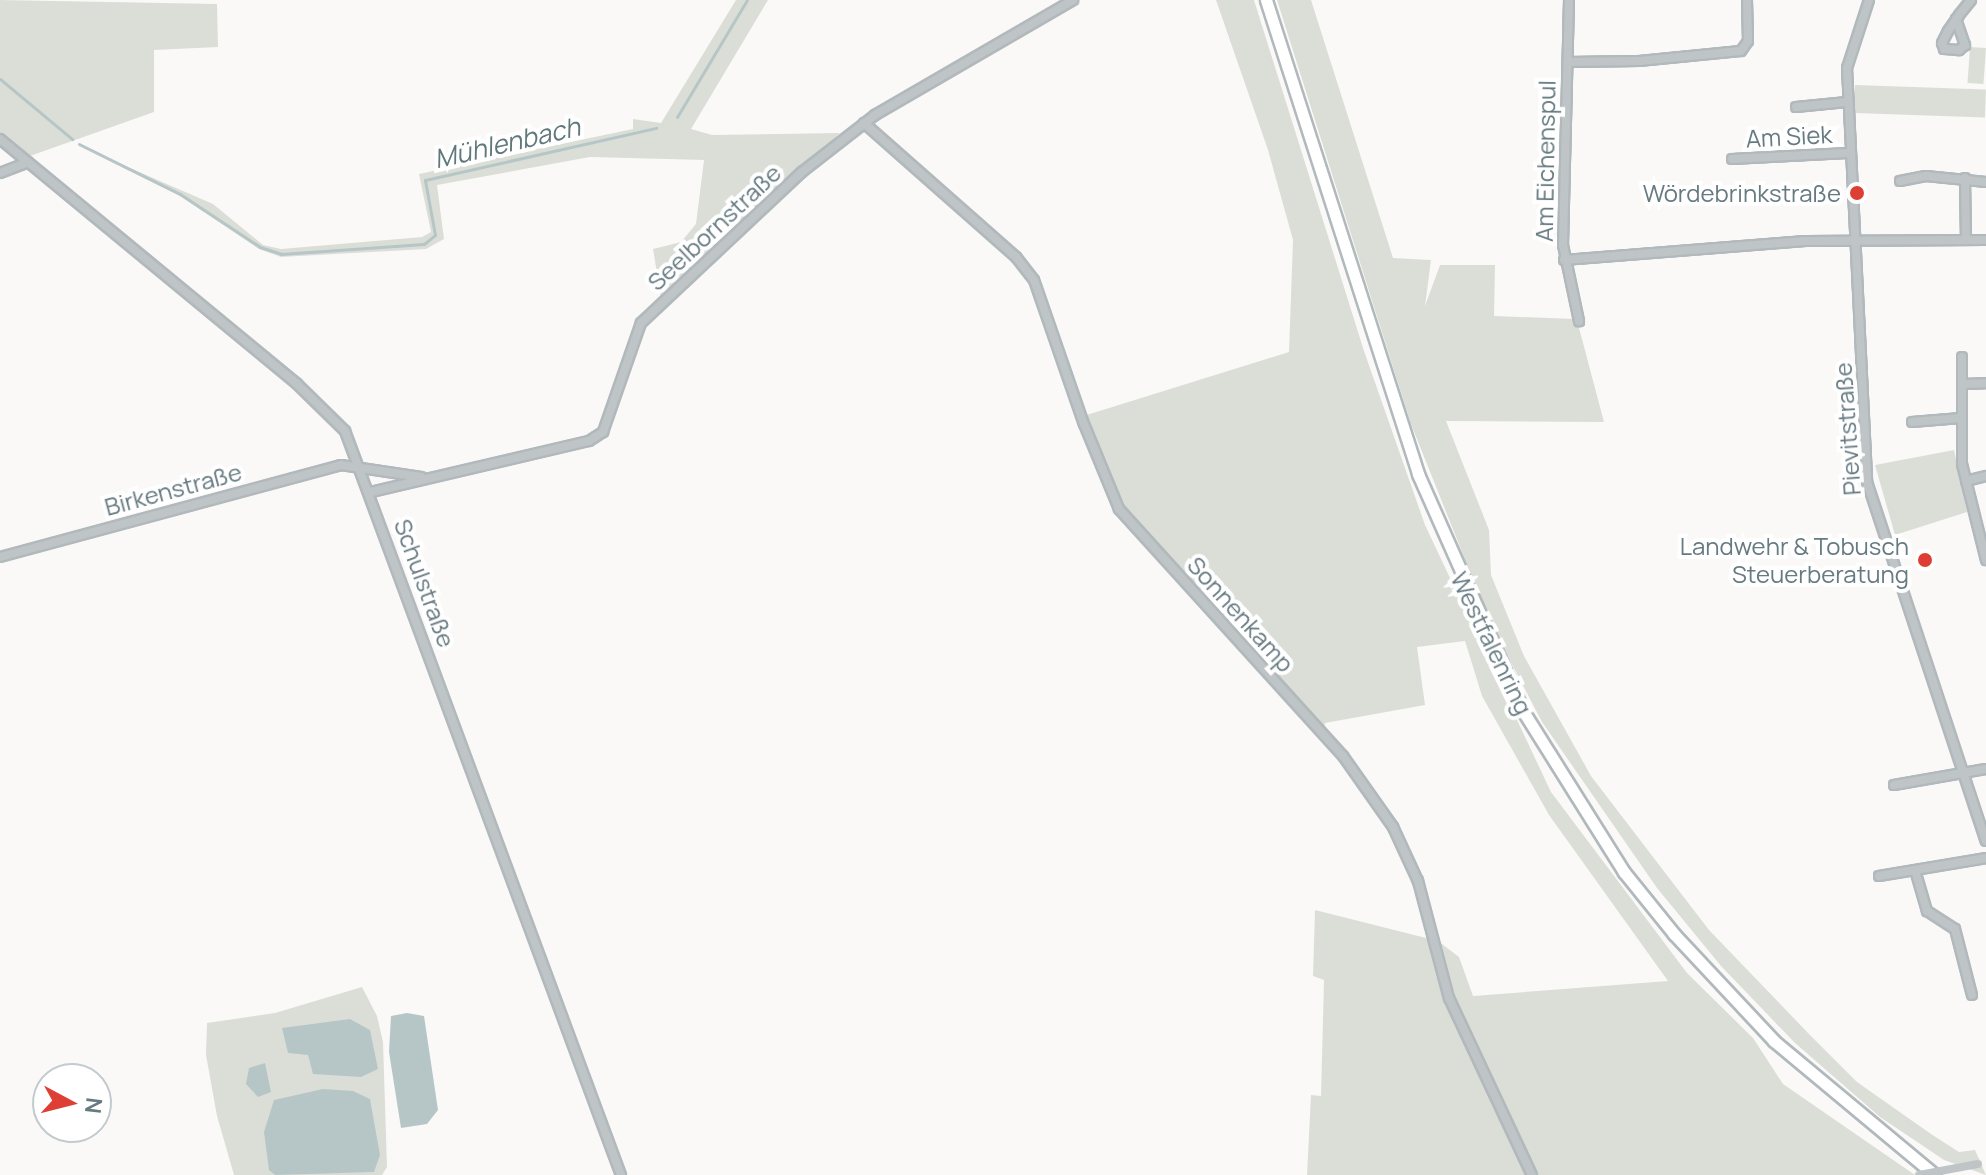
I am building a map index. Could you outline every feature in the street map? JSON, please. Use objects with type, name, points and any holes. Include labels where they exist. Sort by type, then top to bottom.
[{"type":"main road","name":"Westfalenring","points":[[1266,0],[1418,474],[1523,711],[1624,872],[1674,934],[1797,1062],[1921,1169],[1935,1175]]},
{"type":"main road","name":"Westfalenring","points":[[1921,1169],[1942,1175]]},
{"type":"street","name":"Seelbornstraße","points":[[371,492],[421,477],[589,441],[603,432],[641,323],[802,172],[864,123],[1073,0]]},
{"type":"street","name":"Am Eichenspul","points":[[1569,0],[1564,260],[1579,321]]},
{"type":"street","points":[[1568,62],[1639,61],[1741,51],[1748,41],[1747,0]]},
{"type":"street","name":"Pievitstraße","points":[[1869,0],[1851,50],[1847,102],[1867,482],[1986,841]]},
{"type":"street","points":[[1956,19],[1971,0]]},
{"type":"street","points":[[1796,107],[1847,102]]},
{"type":"street","name":"Sonnenkamp","points":[[864,123],[1016,257],[1034,280],[1084,424],[1119,509],[1343,756],[1393,827],[1418,881],[1449,998],[1532,1175]]},
{"type":"street","name":"Schulstraße","points":[[0,139],[333,415],[371,492],[621,1175]]},
{"type":"street","name":"Am Siek","points":[[1732,159],[1848,153]]},
{"type":"street","points":[[0,173],[28,162]]},
{"type":"street","points":[[1965,178],[1966,240]]},
{"type":"street","points":[[1900,181],[1965,178],[1986,182]]},
{"type":"street","points":[[1564,260],[1855,241],[1986,240]]},
{"type":"street","points":[[1962,357],[1961,418],[1966,481],[1986,560]]},
{"type":"street","points":[[1962,384],[1986,383]]},
{"type":"street","points":[[1912,422],[1961,418]]},
{"type":"street","name":"Seelbornstraße","points":[[358,464],[421,477]]},
{"type":"street","name":"Birkenstraße","points":[[0,557],[358,464]]},
{"type":"street","points":[[1966,481],[1986,476]]},
{"type":"street","points":[[1894,785],[1986,769]]},
{"type":"street","points":[[1879,876],[1986,858]]},
{"type":"street","points":[[1915,870],[1927,911],[1955,929],[1972,995]]},
{"type":"street","points":[[1921,1169],[1982,1163]]},
{"type":"shaded area","points":[[0,0],[217,4],[218,47],[154,50],[154,112],[30,156],[0,133]]},
{"type":"shaded area","points":[[736,0],[768,0],[691,129],[712,135],[840,133],[661,297],[653,249],[681,242],[696,224],[704,160],[590,157],[437,185],[444,239],[426,249],[281,257],[259,249],[180,196],[77,145],[213,204],[263,245],[281,249],[422,237],[431,232],[419,174],[633,129],[633,119],[661,123]]},
{"type":"shaded area","points":[[1216,0],[1254,0],[1364,351],[1425,525],[1551,792],[1687,973],[1753,1038],[1783,1084],[1915,1175],[1307,1175],[1311,1095],[1321,1096],[1324,980],[1313,976],[1315,910],[1438,941],[1459,957],[1473,996],[1668,981],[1549,815],[1482,696],[1465,641],[1417,647],[1425,705],[1325,723],[1324,728],[1312,726],[1115,514],[1077,418],[1289,352],[1293,240],[1268,150]]},
{"type":"shaded area","points":[[1277,0],[1311,0],[1393,258],[1431,260],[1425,306],[1440,265],[1495,265],[1494,316],[1575,319],[1578,324],[1604,422],[1446,421],[1489,530],[1491,575],[1524,656],[1591,776],[1709,930],[1809,1034],[1857,1082],[1931,1134],[1959,1152],[1975,1150],[1986,1175],[1944,1160],[1880,1117],[1795,1043],[1721,966],[1657,888],[1542,722],[1490,622],[1411,424]]},
{"type":"shaded area","points":[[1970,47],[1986,48],[1983,84],[1967,83]]},
{"type":"shaded area","points":[[1855,85],[1986,90],[1985,118],[1854,113]]},
{"type":"shaded area","points":[[1954,450],[1967,512],[1895,535],[1875,465]]},
{"type":"shaded area","points":[[362,987],[377,1016],[383,1042],[387,1167],[382,1175],[234,1175],[217,1116],[206,1055],[207,1023],[275,1013]]},
{"type":"shaded area","points":[[407,1013],[424,1016],[438,1110],[427,1124],[401,1128],[389,1052],[391,1016]]},
{"type":"shaded area","points":[[350,1019],[370,1030],[378,1069],[361,1077],[313,1074],[308,1055],[288,1053],[282,1028]]},
{"type":"shaded area","points":[[265,1063],[271,1092],[258,1097],[246,1084],[249,1068]]},
{"type":"shaded area","points":[[323,1089],[353,1091],[370,1099],[380,1155],[374,1172],[275,1175],[269,1170],[264,1132],[274,1100]]},
{"type":"waterway","name":"Mühlenbach","points":[[677,117],[747,0]]},
{"type":"waterway","name":"Mühlenbach","points":[[0,79],[72,139]]},
{"type":"waterway","name":"Mühlenbach","points":[[79,144],[180,194],[260,247],[281,254],[424,244],[435,235],[425,180],[656,128]]},
{"type":"place","name":"Wördebrinkstraße","points":[[1857,193]]},
{"type":"place","name":"Landwehr & Tobusch Steuerberatung","points":[[1925,560]]}]
